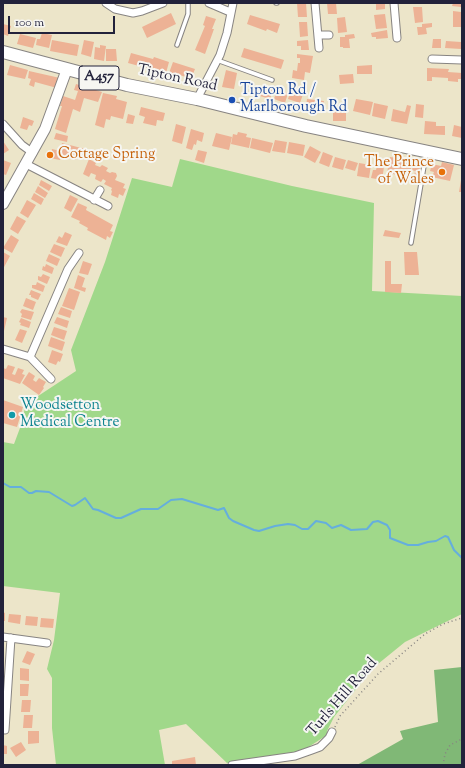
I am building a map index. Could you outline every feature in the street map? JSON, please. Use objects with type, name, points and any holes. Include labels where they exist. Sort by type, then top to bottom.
[{"type":"main road","name":"Tipton Road","points":[[3,52],[126,85],[197,99],[306,126],[462,159]]},
{"type":"street","points":[[106,3],[115,9],[133,13],[142,12],[163,3]]},
{"type":"street","points":[[209,3],[230,12]]},
{"type":"street","points":[[197,99],[223,46],[233,3]]},
{"type":"street","points":[[315,3],[320,48]]},
{"type":"street","points":[[394,3],[397,38]]},
{"type":"street","points":[[318,35],[329,35]]},
{"type":"street","points":[[432,59],[462,60]]},
{"type":"street","points":[[3,204],[33,153],[45,129],[67,69]]},
{"type":"street","points":[[3,124],[22,145],[33,153]]},
{"type":"street","points":[[26,164],[108,206]]},
{"type":"street","points":[[94,200],[100,190]]},
{"type":"street","points":[[30,357],[68,269],[79,253]]},
{"type":"street","points":[[3,349],[30,357],[51,379]]},
{"type":"street","points":[[3,637],[47,643]]},
{"type":"street","points":[[6,730],[11,638]]},
{"type":"street","name":"Turls Hill Road","points":[[232,765],[295,756],[320,747],[329,738],[332,732]]},
{"type":"lane","points":[[177,45],[188,14],[188,3]]},
{"type":"lane","points":[[217,60],[272,80]]},
{"type":"lane","points":[[411,243],[427,152]]},
{"type":"path","name":"Turls Hill Road","points":[[332,732],[340,716],[378,674],[425,634],[443,624],[462,618]]},
{"type":"path","points":[[443,765],[445,754],[450,745],[462,739]]},
{"type":"green space","points":[[180,159],[292,186],[374,203],[372,291],[462,296],[462,614],[405,642],[373,668],[334,717],[327,731],[327,735],[307,748],[291,754],[227,763],[186,724],[159,730],[165,765],[56,765],[52,728],[52,678],[47,669],[54,640],[60,593],[3,586],[3,442],[14,444],[26,404],[76,371],[71,350],[105,262],[132,178],[172,187]]},
{"type":"green space","points":[[462,667],[462,765],[357,765],[403,739],[400,731],[438,722],[434,670]]},
{"type":"building","points":[[297,3],[306,3],[307,17],[298,17]]},
{"type":"building","points":[[327,3],[336,3],[337,14],[328,14]]},
{"type":"building","points":[[376,3],[385,3],[385,9],[376,10]]},
{"type":"building","points":[[453,3],[462,3],[461,7],[452,6]]},
{"type":"building","points":[[413,7],[422,7],[423,22],[415,23]]},
{"type":"building","points":[[453,11],[461,12],[461,27],[453,27]]},
{"type":"building","points":[[171,13],[176,24],[147,38],[142,27]]},
{"type":"building","points":[[385,14],[387,28],[376,29],[374,15]]},
{"type":"building","points":[[250,15],[280,24],[277,33],[267,29],[266,31],[247,24]]},
{"type":"building","points":[[206,16],[216,19],[205,54],[195,50],[205,26],[203,25]]},
{"type":"building","points":[[345,17],[347,32],[338,33],[337,18]]},
{"type":"building","points":[[299,22],[307,22],[308,36],[300,37]]},
{"type":"building","points":[[432,23],[432,27],[426,28],[427,34],[418,35],[417,27],[422,27],[422,24]]},
{"type":"building","points":[[3,24],[11,26],[8,36],[3,34]]},
{"type":"building","points":[[387,30],[388,38],[376,39],[376,37],[372,37],[371,33]]},
{"type":"building","points":[[42,33],[52,35],[49,48],[36,45],[37,39],[40,39]]},
{"type":"building","points":[[20,34],[36,38],[33,48],[17,44]]},
{"type":"building","points":[[354,34],[355,38],[349,39],[350,48],[340,47],[340,37]]},
{"type":"building","points":[[433,39],[441,39],[441,48],[432,48]]},
{"type":"building","points":[[52,40],[79,45],[77,56],[50,51]]},
{"type":"building","points":[[84,40],[94,42],[91,57],[81,54]]},
{"type":"building","points":[[308,40],[309,50],[301,50],[301,46],[297,46],[297,41]]},
{"type":"building","points":[[446,41],[461,42],[461,49],[445,48]]},
{"type":"building","points":[[100,45],[106,46],[104,61],[94,59],[95,47],[100,48]]},
{"type":"building","points":[[244,48],[284,60],[281,69],[241,57]]},
{"type":"building","points":[[106,49],[116,49],[117,61],[106,61]]},
{"type":"building","points":[[131,53],[153,59],[154,57],[169,62],[166,73],[150,67],[150,69],[128,63]]},
{"type":"building","points":[[297,54],[313,56],[310,73],[305,72],[304,80],[292,78],[293,70],[297,71],[298,63],[300,63],[300,58],[297,58]]},
{"type":"building","points":[[173,62],[195,69],[191,79],[180,75],[179,77],[169,73]]},
{"type":"building","points":[[10,65],[28,70],[25,79],[7,75]]},
{"type":"building","points":[[372,65],[372,74],[357,74],[357,66]]},
{"type":"building","points":[[427,68],[449,69],[448,72],[462,73],[462,79],[458,79],[458,82],[448,81],[448,78],[432,77],[432,81],[427,81]]},
{"type":"building","points":[[226,70],[237,73],[234,89],[222,87]]},
{"type":"building","points":[[29,71],[60,78],[57,88],[35,82],[34,87],[29,85],[31,79],[28,78]]},
{"type":"building","points":[[353,74],[354,83],[340,84],[339,75]]},
{"type":"building","points":[[76,84],[102,92],[98,102],[84,98],[80,112],[73,109],[66,133],[55,129],[62,106],[60,106],[63,96],[75,100],[78,91],[74,90]]},
{"type":"building","points":[[263,86],[273,90],[270,99],[260,96]]},
{"type":"building","points":[[277,90],[288,93],[285,103],[274,99]]},
{"type":"building","points":[[291,90],[303,94],[300,103],[288,99]]},
{"type":"building","points":[[103,93],[117,96],[116,99],[127,102],[123,119],[111,116],[110,120],[106,119],[104,128],[95,125]]},
{"type":"building","points":[[307,99],[324,101],[322,110],[306,107]]},
{"type":"building","points":[[356,99],[373,102],[370,115],[353,111]]},
{"type":"building","points":[[374,103],[388,106],[385,119],[372,116]]},
{"type":"building","points":[[416,104],[424,105],[423,118],[415,117]]},
{"type":"building","points":[[407,105],[411,106],[407,124],[391,121],[393,109],[405,112]]},
{"type":"building","points":[[141,107],[165,113],[163,121],[157,120],[156,126],[143,123],[145,117],[139,115]]},
{"type":"building","points":[[333,109],[346,109],[346,121],[333,121]]},
{"type":"building","points":[[128,114],[135,116],[133,124],[126,123]]},
{"type":"building","points":[[23,117],[34,121],[32,126],[29,125],[27,130],[20,128]]},
{"type":"building","points":[[425,121],[436,122],[436,126],[445,126],[445,135],[424,134]]},
{"type":"building","points":[[176,124],[186,127],[182,144],[172,141]]},
{"type":"building","points":[[454,125],[462,127],[462,138],[452,136]]},
{"type":"building","points":[[191,129],[204,133],[202,142],[197,140],[196,145],[194,144],[192,150],[186,148]]},
{"type":"building","points":[[238,132],[247,134],[246,137],[251,138],[249,148],[231,144],[233,134],[237,135]]},
{"type":"building","points":[[56,133],[68,136],[67,142],[54,139]]},
{"type":"building","points":[[216,133],[232,137],[229,150],[212,146]]},
{"type":"building","points":[[252,138],[273,143],[270,153],[250,148]]},
{"type":"building","points":[[275,140],[287,142],[285,153],[272,151]]},
{"type":"building","points":[[3,141],[9,150],[3,154]]},
{"type":"building","points":[[289,142],[305,145],[303,156],[287,153]]},
{"type":"building","points":[[62,143],[85,149],[83,157],[77,156],[76,160],[61,156],[60,160],[50,158],[52,149],[60,151]]},
{"type":"building","points":[[310,146],[321,152],[315,163],[304,157]]},
{"type":"building","points":[[198,150],[207,152],[204,163],[195,160]]},
{"type":"building","points":[[323,152],[333,156],[329,167],[319,163]]},
{"type":"building","points":[[335,157],[346,160],[343,170],[332,167]]},
{"type":"building","points":[[390,157],[412,160],[410,177],[387,173]]},
{"type":"building","points":[[89,159],[96,163],[95,165],[100,167],[102,165],[108,168],[106,171],[116,173],[117,176],[115,180],[125,184],[123,188],[126,189],[123,196],[119,194],[118,198],[111,195],[112,188],[104,184],[106,181],[103,179],[101,182],[95,179],[96,175],[91,173],[89,177],[83,174]]},
{"type":"building","points":[[3,160],[11,163],[6,175],[3,174]]},
{"type":"building","points":[[348,160],[358,163],[355,171],[345,168]]},
{"type":"building","points":[[414,161],[421,162],[418,178],[414,178],[415,171],[412,170]]},
{"type":"building","name":"The Prince of Wales","points":[[442,162],[454,165],[450,181],[432,177],[434,172],[430,171],[432,164],[441,166]]},
{"type":"building","points":[[359,163],[371,165],[369,178],[357,176]]},
{"type":"building","points":[[377,166],[384,167],[382,180],[371,178],[373,170],[376,170]]},
{"type":"building","points":[[41,180],[52,186],[49,191],[39,185]]},
{"type":"building","points":[[461,180],[462,192],[459,192]]},
{"type":"building","points":[[38,186],[48,193],[45,198],[35,192]]},
{"type":"building","points":[[34,193],[44,199],[41,205],[31,199]]},
{"type":"building","points":[[70,195],[78,199],[71,212],[64,208]]},
{"type":"building","points":[[27,200],[36,205],[28,218],[20,213]]},
{"type":"building","points":[[78,203],[87,207],[86,210],[113,225],[110,231],[113,232],[110,238],[107,236],[106,240],[87,230],[88,228],[79,223],[80,221],[71,217]]},
{"type":"building","points":[[17,216],[26,221],[18,234],[10,229]]},
{"type":"building","points":[[385,230],[401,233],[399,238],[383,236]]},
{"type":"building","points":[[65,232],[72,235],[67,246],[56,242],[59,236],[62,238]]},
{"type":"building","points":[[11,235],[19,240],[12,253],[3,248]]},
{"type":"building","points":[[54,244],[65,248],[61,257],[50,252]]},
{"type":"building","points":[[3,252],[10,256],[3,269]]},
{"type":"building","points":[[404,252],[417,252],[419,275],[405,275]]},
{"type":"building","points":[[49,254],[60,259],[57,266],[46,261]]},
{"type":"building","points":[[83,261],[92,264],[88,275],[79,273]]},
{"type":"building","points":[[385,261],[391,261],[391,284],[402,284],[401,293],[385,292]]},
{"type":"building","points":[[46,264],[54,268],[52,274],[42,270],[43,266],[45,267]]},
{"type":"building","points":[[43,274],[50,277],[47,284],[38,280],[38,276],[41,277]]},
{"type":"building","points":[[78,275],[85,278],[82,287],[86,288],[85,292],[74,288]]},
{"type":"building","points":[[37,282],[45,286],[43,292],[32,288],[32,285],[36,285]]},
{"type":"building","points":[[69,288],[80,292],[74,310],[62,306]]},
{"type":"building","points":[[31,290],[41,294],[38,300],[29,295]]},
{"type":"building","points":[[26,298],[36,302],[33,310],[23,306]]},
{"type":"building","points":[[61,307],[72,311],[70,318],[58,314]]},
{"type":"building","points":[[22,309],[34,312],[31,320],[21,317],[22,314],[20,312]]},
{"type":"building","points":[[3,317],[7,318],[4,331],[3,331]]},
{"type":"building","points":[[57,317],[69,321],[67,328],[54,323]]},
{"type":"building","points":[[21,318],[31,322],[29,328],[20,325],[21,323],[19,322]]},
{"type":"building","points":[[54,327],[67,331],[64,340],[51,335]]},
{"type":"building","points":[[20,329],[27,331],[22,343],[15,340]]},
{"type":"building","points":[[51,337],[65,342],[62,351],[48,346]]},
{"type":"building","points":[[52,350],[63,354],[60,362],[58,361],[56,365],[48,362]]},
{"type":"building","points":[[8,365],[15,367],[12,374],[15,375],[18,368],[24,370],[22,374],[25,375],[20,384],[3,378],[3,368],[6,369]]},
{"type":"building","points":[[29,372],[35,376],[33,380],[36,382],[39,378],[46,382],[39,395],[22,383]]},
{"type":"building","name":"Woodsetton Medical Centre","points":[[3,400],[23,407],[17,427],[3,423]]},
{"type":"building","points":[[3,612],[5,613],[5,621],[3,621]]},
{"type":"building","points":[[9,614],[21,615],[20,624],[8,622]]},
{"type":"building","points":[[26,616],[38,617],[37,626],[25,625]]},
{"type":"building","points":[[41,618],[54,619],[53,628],[40,627]]},
{"type":"building","points":[[27,651],[35,654],[30,665],[22,662]]},
{"type":"building","points":[[20,668],[29,669],[29,681],[20,680]]},
{"type":"building","points":[[20,684],[29,684],[28,696],[20,696]]},
{"type":"building","points":[[22,700],[31,700],[30,712],[21,712]]},
{"type":"building","points":[[24,715],[33,715],[32,728],[23,728]]},
{"type":"building","points":[[28,731],[39,731],[39,743],[28,744]]},
{"type":"building","points":[[21,742],[26,750],[16,757],[10,748]]},
{"type":"building","points":[[3,745],[7,746],[7,754],[3,754]]},
{"type":"building","points":[[195,757],[196,765],[172,765],[172,761]]},
{"type":"waterway","points":[[3,483],[10,487],[21,487],[29,493],[36,491],[49,492],[72,506],[85,498],[93,509],[116,518],[121,518],[141,509],[158,509],[171,500],[182,499],[218,510],[224,508],[229,518],[233,521],[259,531],[288,524],[295,525],[302,529],[308,529],[316,521],[326,523],[332,528],[341,525],[351,530],[367,529],[373,522],[378,521],[387,525],[390,530],[390,538],[408,545],[418,545],[436,541],[445,536],[448,537],[454,550],[462,558]]},
{"type":"place","name":"Tipton Rd / Marlborough Rd","points":[[232,100]]},
{"type":"place","name":"Cottage Spring","points":[[50,155]]},
{"type":"place","name":"The Prince of Wales","points":[[442,172]]},
{"type":"place","name":"Woodsetton Medical Centre","points":[[12,415]]}]
